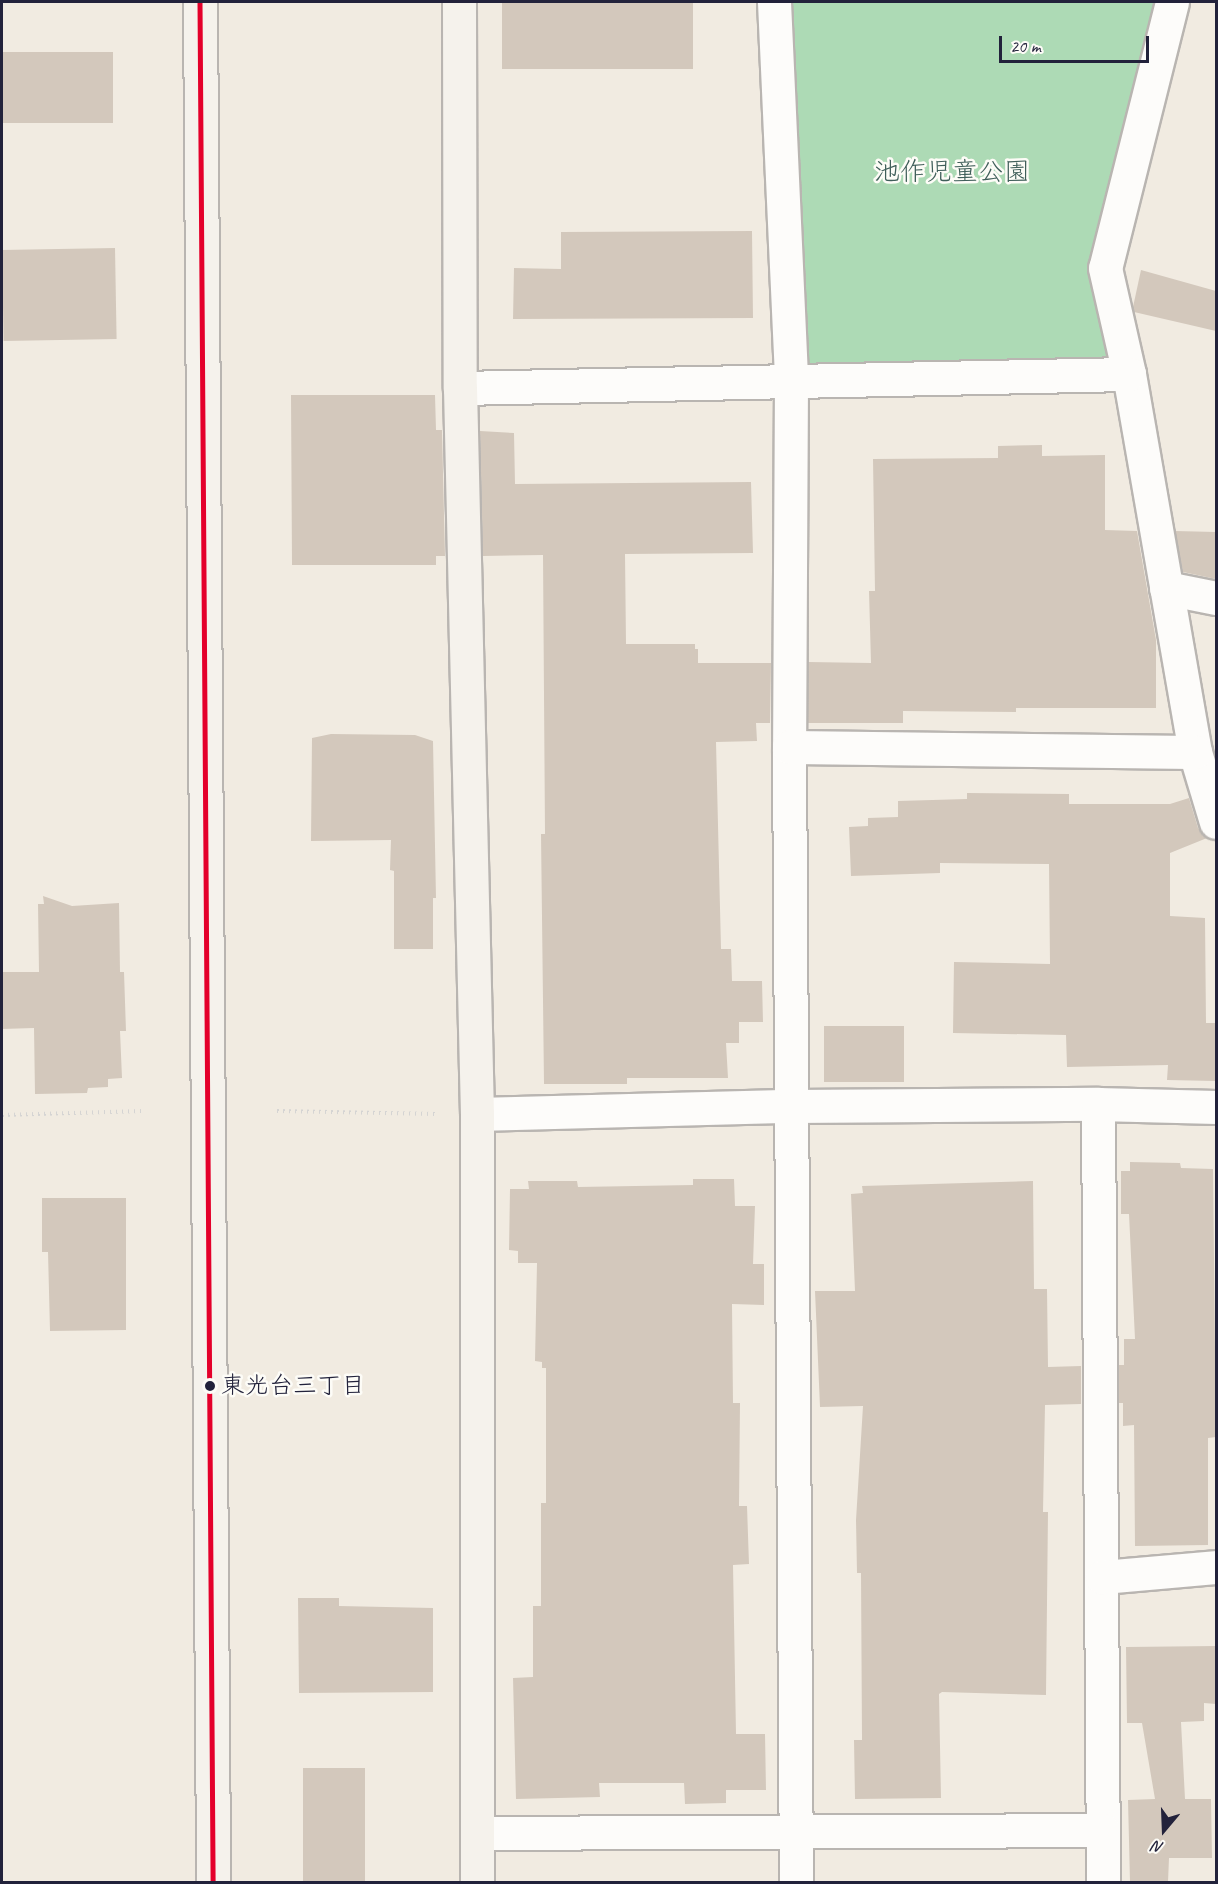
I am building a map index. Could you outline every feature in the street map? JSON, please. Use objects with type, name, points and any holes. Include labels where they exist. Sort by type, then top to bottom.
[{"type":"street","points":[[200,2],[213,1882]]},
{"type":"street","points":[[459,2],[460,388],[477,1114],[477,1882]]},
{"type":"street","points":[[774,2],[791,381],[789,747],[796,1882]]},
{"type":"street","points":[[1172,2],[1105,268],[1129,374],[1195,752],[1216,822]]},
{"type":"street","points":[[460,388],[1129,374]]},
{"type":"street","points":[[1166,588],[1216,598]]},
{"type":"street","points":[[789,747],[1195,752]]},
{"type":"street","points":[[477,1114],[792,1106],[1098,1104],[1216,1107]]},
{"type":"street","points":[[1098,1104],[1103,1882]]},
{"type":"street","points":[[1102,1577],[1216,1567]]},
{"type":"street","points":[[477,1833],[1103,1830]]},
{"type":"path","points":[[2,1115],[141,1111]]},
{"type":"path","points":[[277,1112],[477,1114]]},
{"type":"green space","name":"池作児童公園","points":[[774,2],[1172,2],[1105,268],[1129,374],[791,381]]},
{"type":"building","points":[[502,2],[693,2],[693,69],[502,69]]},
{"type":"building","points":[[2,52],[113,52],[113,123],[2,123]]},
{"type":"building","points":[[752,231],[753,318],[513,319],[514,268],[561,269],[561,232]]},
{"type":"building","points":[[115,248],[117,339],[4,341],[2,250]]},
{"type":"building","points":[[1141,270],[1216,291],[1216,331],[1134,312],[1133,307]]},
{"type":"building","points":[[291,395],[435,395],[436,430],[442,430],[445,556],[436,556],[436,565],[292,565]]},
{"type":"building","points":[[480,431],[514,433],[515,484],[751,482],[753,553],[625,554],[626,644],[695,644],[695,649],[698,649],[698,663],[771,663],[770,723],[756,723],[757,741],[716,742],[721,949],[731,949],[732,981],[762,981],[763,1022],[739,1022],[739,1043],[726,1043],[728,1078],[627,1078],[627,1084],[544,1084],[541,834],[545,834],[543,555],[483,556]]},
{"type":"building","points":[[1042,445],[1042,456],[1105,455],[1105,530],[1137,531],[1156,640],[1156,708],[1016,708],[1016,712],[903,711],[903,723],[808,723],[808,662],[871,663],[869,591],[875,591],[873,459],[998,458],[998,446]]},
{"type":"building","points":[[1175,531],[1216,532],[1216,579],[1183,572]]},
{"type":"building","points":[[331,734],[415,735],[433,741],[436,898],[433,898],[433,949],[394,949],[394,871],[390,870],[391,840],[311,841],[312,738]]},
{"type":"building","points":[[967,793],[1069,794],[1069,804],[1170,804],[1189,798],[1198,828],[1207,838],[1170,853],[1170,916],[1205,918],[1206,1023],[1216,1023],[1216,1081],[1167,1080],[1168,1065],[1067,1067],[1066,1035],[953,1033],[954,962],[1050,964],[1049,864],[940,863],[940,873],[851,876],[849,827],[868,826],[868,818],[898,817],[898,801],[967,799]]},
{"type":"building","points":[[43,896],[72,906],[119,903],[120,972],[124,972],[126,1031],[120,1031],[122,1078],[108,1079],[108,1087],[88,1088],[87,1093],[35,1094],[34,1028],[2,1029],[2,972],[39,972],[38,904],[44,904]]},
{"type":"building","points":[[824,1026],[904,1026],[904,1082],[824,1082]]},
{"type":"building","points":[[1130,1162],[1180,1163],[1181,1168],[1213,1169],[1216,1437],[1208,1438],[1208,1545],[1135,1546],[1134,1425],[1123,1426],[1123,1403],[1119,1403],[1118,1365],[1124,1365],[1124,1339],[1135,1339],[1129,1214],[1121,1214],[1121,1171],[1130,1171]]},
{"type":"building","points":[[693,1179],[734,1179],[735,1206],[755,1206],[753,1264],[764,1264],[764,1305],[732,1304],[733,1403],[740,1403],[739,1506],[747,1506],[749,1564],[733,1565],[736,1734],[765,1734],[766,1790],[726,1790],[726,1803],[685,1804],[684,1783],[599,1783],[600,1797],[516,1799],[513,1678],[533,1677],[533,1606],[541,1606],[541,1503],[546,1503],[546,1368],[542,1368],[542,1362],[535,1361],[537,1263],[518,1263],[518,1251],[509,1250],[510,1189],[529,1189],[528,1181],[577,1181],[578,1187],[693,1185]]},
{"type":"building","points":[[1033,1181],[1034,1289],[1047,1289],[1048,1367],[1081,1366],[1081,1404],[1045,1405],[1043,1512],[1048,1512],[1046,1695],[942,1692],[939,1694],[941,1798],[855,1799],[854,1740],[862,1740],[861,1573],[857,1573],[856,1520],[863,1406],[820,1407],[815,1291],[855,1291],[851,1194],[863,1193],[862,1186]]},
{"type":"building","points":[[42,1198],[126,1198],[126,1330],[50,1331],[48,1252],[42,1252]]},
{"type":"building","points":[[298,1598],[339,1598],[339,1606],[433,1608],[433,1692],[299,1693]]},
{"type":"building","points":[[1216,1646],[1216,1704],[1204,1703],[1204,1721],[1181,1722],[1185,1799],[1211,1799],[1212,1858],[1169,1858],[1168,1882],[1130,1882],[1128,1800],[1155,1799],[1142,1723],[1127,1723],[1126,1647]]},
{"type":"building","points":[[303,1768],[365,1768],[365,1882],[303,1882]]},
{"type":"transit line","points":[[200,2],[213,1882]]},
{"type":"place","name":"東光台三丁目","points":[[210,1386]]}]
